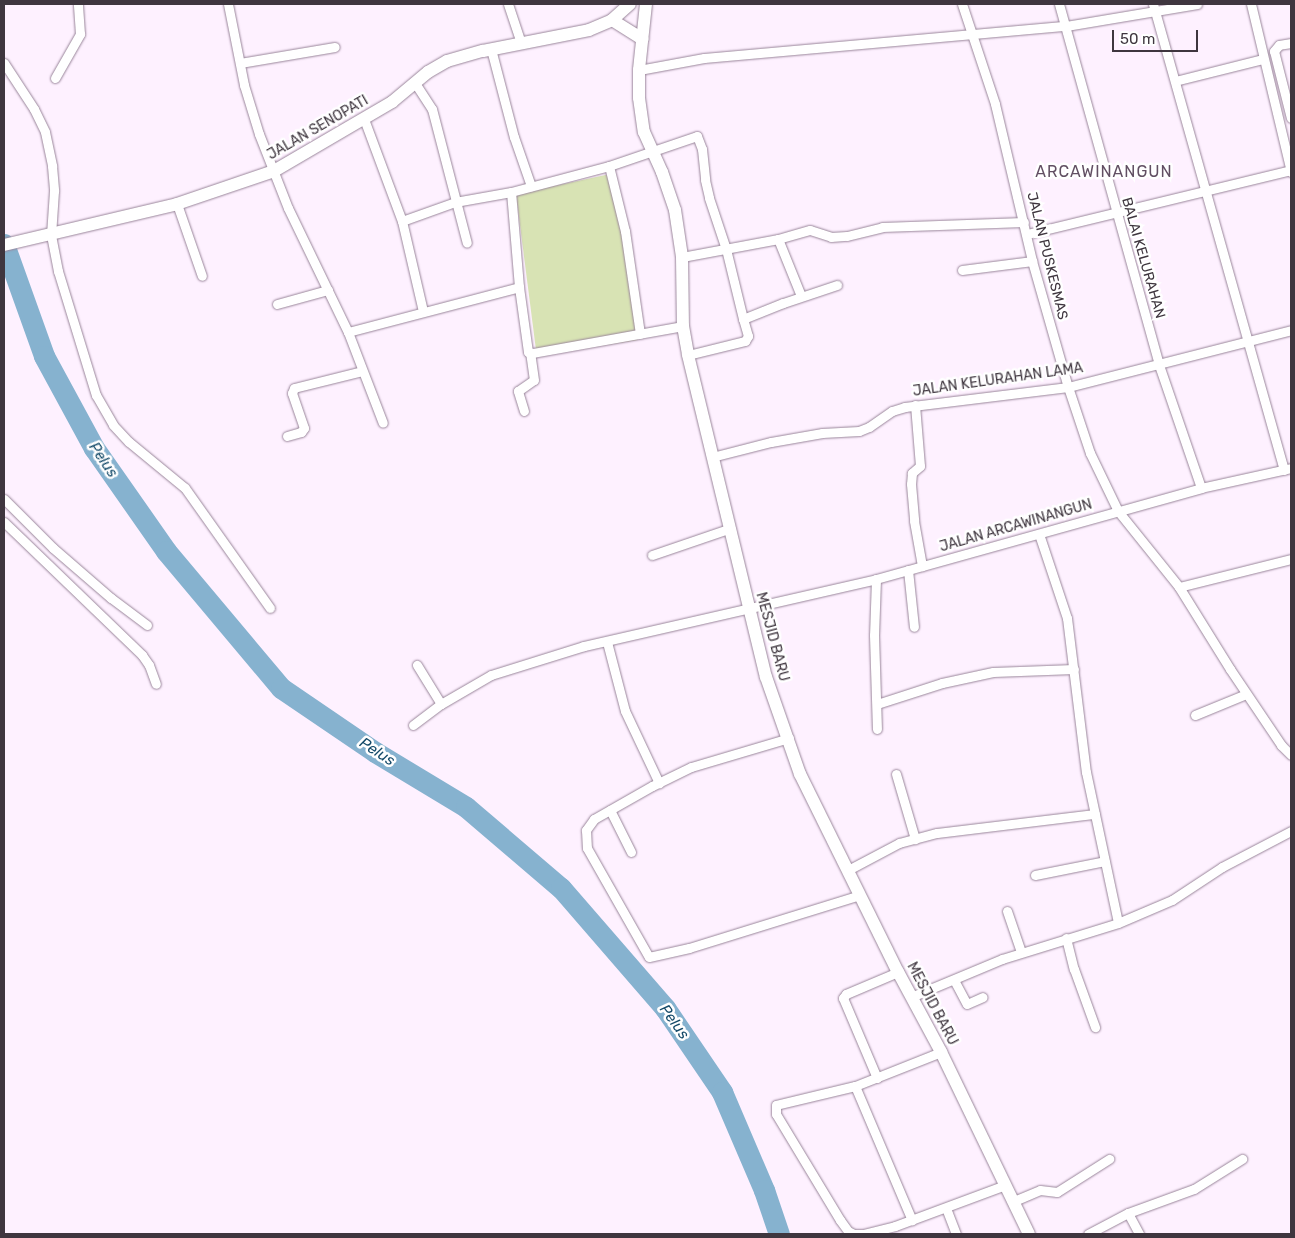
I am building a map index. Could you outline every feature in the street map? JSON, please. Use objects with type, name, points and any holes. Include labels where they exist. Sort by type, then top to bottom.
[{"type":"street","points":[[55,78],[80,34],[78,4]]},
{"type":"street","points":[[228,4],[244,85],[259,134],[288,208],[348,332],[383,423]]},
{"type":"street","points":[[508,4],[521,43]]},
{"type":"street","name":"JALAN SENOPATI","points":[[4,245],[177,204],[274,171],[392,102],[428,72],[447,61],[491,49],[589,30],[612,20],[630,4]]},
{"type":"street","name":"MESJID BARU","points":[[646,4],[639,70],[640,112],[644,132],[675,210],[682,257],[683,326],[688,355],[766,677],[789,738],[800,774],[898,972],[941,1052],[1030,1234]]},
{"type":"street","name":"JALAN PUSKESMAS","points":[[962,4],[995,104],[1032,261],[1068,387],[1090,453],[1118,511],[1179,586],[1246,694],[1281,745],[1291,756]]},
{"type":"street","name":"BALAI KELURAHAN","points":[[1059,4],[1159,365],[1201,488]]},
{"type":"street","points":[[639,70],[704,58],[1066,26],[1154,8],[1197,4]]},
{"type":"street","points":[[1027,234],[1203,190],[1291,171],[1262,59],[1251,4]]},
{"type":"street","points":[[1154,8],[1203,190],[1287,469]]},
{"type":"street","points":[[612,20],[643,39]]},
{"type":"street","points":[[1291,43],[1279,45],[1274,51],[1291,113]]},
{"type":"street","points":[[240,62],[335,47]]},
{"type":"street","points":[[491,49],[514,137],[531,186]]},
{"type":"street","points":[[1175,81],[1262,59]]},
{"type":"street","points":[[4,63],[34,109],[45,132],[50,152],[56,234],[70,317],[93,388],[104,412],[129,442],[185,488],[270,608]]},
{"type":"street","points":[[415,83],[432,110],[467,243]]},
{"type":"street","points":[[364,119],[402,221],[423,311]]},
{"type":"street","points":[[402,221],[455,202],[511,192],[609,166],[694,136],[700,137],[705,180],[726,249],[747,339],[688,355]]},
{"type":"street","points":[[609,166],[625,231],[640,334]]},
{"type":"street","points":[[511,192],[519,287],[527,349],[530,353],[534,380],[518,391],[524,411]]},
{"type":"street","points":[[177,204],[202,276]]},
{"type":"street","points":[[682,257],[778,240],[810,230],[831,237],[847,236],[882,227],[1024,222]]},
{"type":"street","points":[[778,240],[801,296]]},
{"type":"street","points":[[962,270],[1032,261]]},
{"type":"street","points":[[743,319],[801,296],[837,285]]},
{"type":"street","points":[[348,332],[519,287]]},
{"type":"street","points":[[277,304],[328,290]]},
{"type":"street","points":[[530,353],[683,326]]},
{"type":"street","name":"JALAN KELURAHAN LAMA","points":[[712,457],[771,442],[822,433],[859,431],[869,427],[892,410],[914,405],[1068,387],[1291,330]]},
{"type":"street","points":[[287,436],[301,432],[304,428],[292,393],[294,388],[362,371]]},
{"type":"street","points":[[914,405],[920,466],[912,473],[911,484],[914,522],[922,566]]},
{"type":"street","name":"JALAN ARCAWINANGUN","points":[[413,725],[441,704],[491,675],[584,646],[876,579],[1201,488],[1287,469]]},
{"type":"street","points":[[4,499],[54,548],[111,598],[147,625]]},
{"type":"street","points":[[4,522],[142,655],[149,665],[156,684]]},
{"type":"street","points":[[652,555],[731,528]]},
{"type":"street","points":[[1039,534],[1066,618],[1086,772],[1118,923]]},
{"type":"street","points":[[1179,586],[1291,559]]},
{"type":"street","points":[[908,570],[914,627]]},
{"type":"street","points":[[876,579],[874,635],[878,729]]},
{"type":"street","points":[[607,642],[625,711],[659,783]]},
{"type":"street","points":[[417,665],[441,704]]},
{"type":"street","points":[[876,704],[942,683],[993,672],[1074,669]]},
{"type":"street","points":[[1195,715],[1246,694]]},
{"type":"street","points":[[789,738],[691,767],[659,783],[594,820],[588,826],[585,838],[587,848],[649,956],[689,948],[860,895]]},
{"type":"street","points":[[896,774],[915,838]]},
{"type":"street","points":[[610,810],[631,852]]},
{"type":"street","points":[[848,870],[899,843],[915,838],[977,826],[1095,814]]},
{"type":"street","points":[[911,997],[1021,952],[1118,923],[1172,900],[1222,867],[1291,831]]},
{"type":"street","points":[[1036,875],[1105,861]]},
{"type":"street","points":[[1007,911],[1021,952]]},
{"type":"street","points":[[1066,938],[1077,979],[1095,1027]]},
{"type":"street","points":[[877,1078],[843,998],[846,994],[898,972]]},
{"type":"street","points":[[954,980],[967,1004],[984,998]]},
{"type":"street","points":[[941,1052],[855,1086],[776,1105],[776,1114],[848,1231],[863,1234],[912,1220],[1005,1185]]},
{"type":"street","points":[[855,1086],[912,1220]]},
{"type":"street","points":[[1014,1201],[1040,1190],[1057,1192],[1109,1159]]},
{"type":"street","points":[[1088,1234],[1128,1213],[1194,1189],[1242,1159]]},
{"type":"street","points":[[946,1208],[956,1234]]},
{"type":"street","points":[[1128,1213],[1139,1234]]},
{"type":"green space","points":[[615,173],[638,340],[551,354],[536,350],[516,194]]},
{"type":"waterway","name":"Pelus","points":[[4,244],[44,356],[94,448],[166,551],[281,688],[375,752],[466,807],[561,888],[665,1008],[722,1092],[764,1190],[779,1234]]},
{"type":"district","name":"ARCAWINANGUN","points":[[1104,172]]}]
